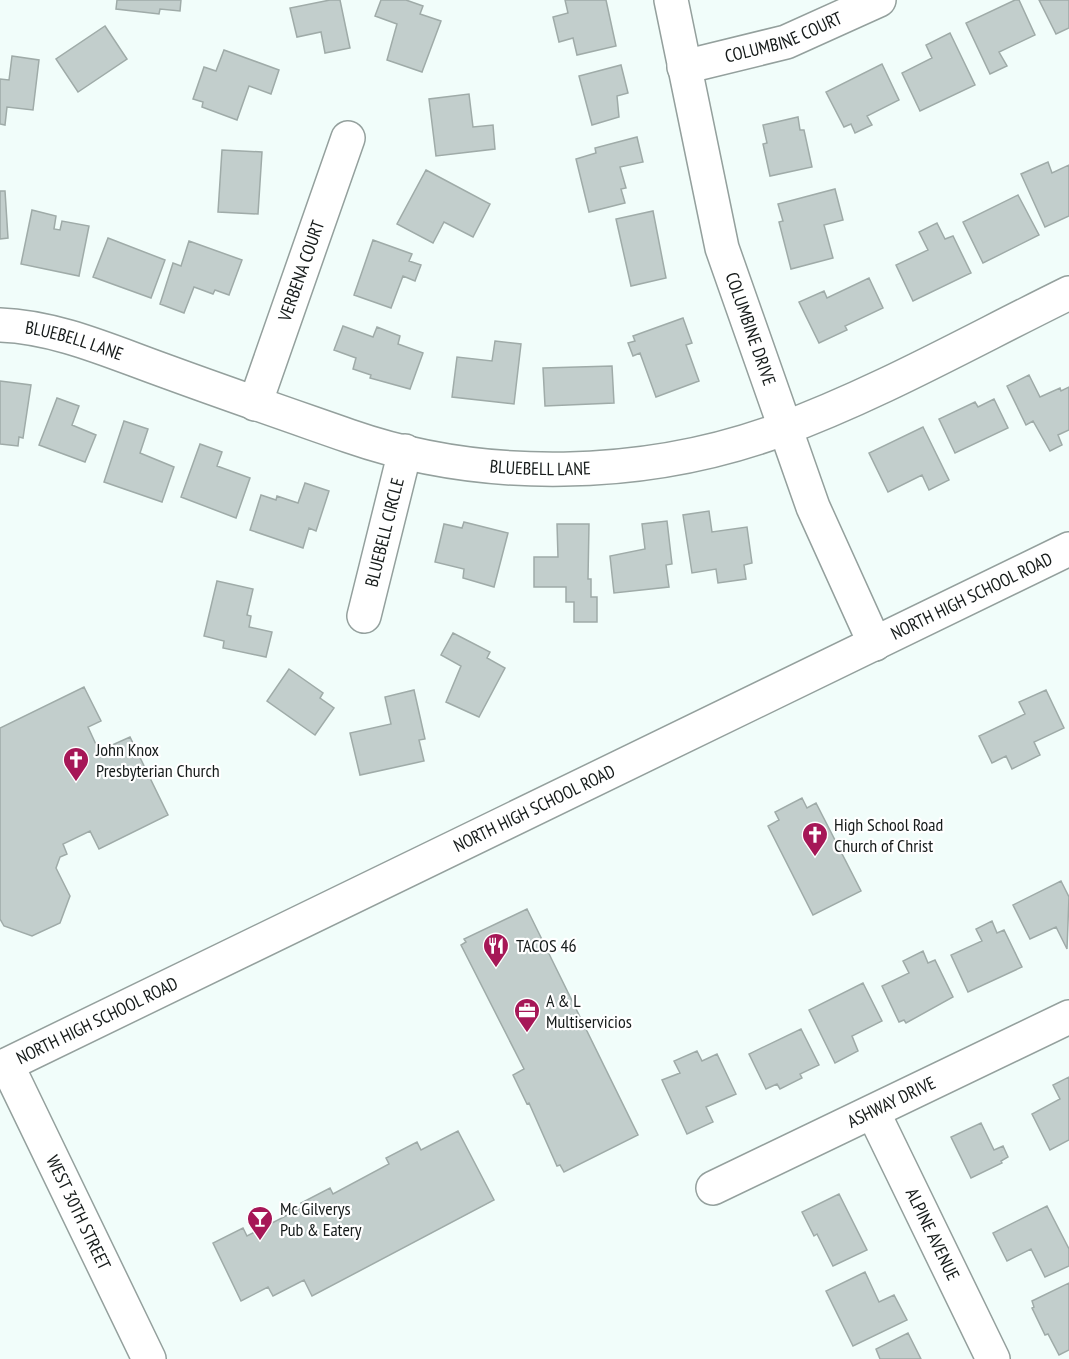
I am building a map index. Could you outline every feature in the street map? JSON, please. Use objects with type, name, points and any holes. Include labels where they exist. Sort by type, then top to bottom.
[{"type":"street","name":"COLUMBINE DRIVE","points":[[670,0],[722,248],[813,507],[875,644]]},
{"type":"street","name":"COLUMBINE COURT","points":[[684,67],[786,42],[879,0]]},
{"type":"street","name":"VERBENA COURT","points":[[255,404],[348,138]]},
{"type":"street","name":"BLUEBELL LANE","points":[[0,325],[72,337],[255,404],[352,437],[405,451],[440,459],[513,468],[610,467],[706,452],[786,428],[846,402],[1069,293]]},
{"type":"street","name":"BLUEBELL CIRCLE","points":[[364,616],[405,451]]},
{"type":"street","name":"NORTH HIGH SCHOOL ROAD","points":[[3,1067],[1069,549]]},
{"type":"street","name":"ASHWAY DRIVE","points":[[713,1188],[1069,1017]]},
{"type":"street","name":"WEST 30TH STREET","points":[[3,1067],[149,1359]]},
{"type":"street","name":"ALPINE AVENUE","points":[[873,1112],[993,1359]]},
{"type":"building","points":[[117,0],[181,0],[180,11],[160,9],[159,14],[116,9]]},
{"type":"building","points":[[340,0],[350,48],[325,53],[321,32],[297,37],[290,8]]},
{"type":"building","points":[[381,0],[406,0],[423,6],[420,14],[441,21],[422,72],[387,60],[397,24],[375,16]]},
{"type":"building","points":[[565,0],[606,0],[616,46],[577,55],[573,38],[559,42],[553,17],[568,13]]},
{"type":"building","points":[[1019,0],[1035,35],[999,52],[1007,66],[990,74],[966,23]]},
{"type":"building","points":[[1039,0],[1069,0],[1069,28],[1056,34]]},
{"type":"building","points":[[105,26],[127,59],[78,92],[56,59]]},
{"type":"building","points":[[950,33],[975,85],[920,111],[902,73],[932,58],[926,45]]},
{"type":"building","points":[[224,50],[279,70],[271,94],[249,86],[237,120],[202,107],[203,102],[193,99],[204,67],[216,71]]},
{"type":"building","points":[[12,56],[39,60],[33,110],[7,107],[5,125],[0,124],[0,79],[9,80]]},
{"type":"building","points":[[882,64],[899,100],[867,116],[872,125],[855,133],[851,124],[844,127],[826,92]]},
{"type":"building","points":[[621,65],[628,93],[617,96],[619,117],[592,125],[579,76]]},
{"type":"building","points":[[469,94],[473,127],[493,125],[495,149],[436,156],[429,99]]},
{"type":"building","points":[[798,117],[800,130],[804,130],[812,167],[770,176],[763,144],[767,143],[763,125]]},
{"type":"building","points":[[637,137],[643,162],[620,167],[626,188],[621,189],[625,203],[589,212],[576,159],[596,153],[595,148]]},
{"type":"building","points":[[222,150],[262,152],[258,214],[218,212]]},
{"type":"building","points":[[1048,162],[1052,173],[1069,165],[1069,216],[1045,227],[1021,174]]},
{"type":"building","points":[[426,170],[490,204],[473,237],[444,222],[433,243],[397,224]]},
{"type":"building","points":[[835,189],[843,220],[824,225],[833,258],[791,269],[779,222],[783,221],[778,204]]},
{"type":"building","points":[[0,191],[5,191],[8,238],[0,239]]},
{"type":"building","points":[[1018,195],[1039,235],[983,263],[963,222]]},
{"type":"building","points":[[32,210],[56,216],[54,229],[60,230],[62,221],[89,226],[79,276],[21,264]]},
{"type":"building","points":[[653,211],[666,278],[631,286],[616,219]]},
{"type":"building","points":[[937,223],[945,239],[953,236],[971,273],[913,301],[896,265],[928,250],[919,232]]},
{"type":"building","points":[[108,238],[165,260],[151,298],[93,277]]},
{"type":"building","points":[[373,240],[412,254],[409,261],[421,265],[415,281],[403,276],[391,308],[354,295]]},
{"type":"building","points":[[189,241],[242,260],[229,295],[215,290],[213,294],[194,287],[184,313],[160,304],[173,263],[181,266]]},
{"type":"building","points":[[869,278],[883,308],[845,326],[847,330],[819,343],[799,302],[824,291],[827,298]]},
{"type":"building","points":[[683,318],[692,343],[686,345],[699,381],[656,397],[640,353],[633,356],[628,343],[635,341],[633,336]]},
{"type":"building","points":[[343,326],[373,337],[377,327],[400,336],[398,344],[423,353],[410,389],[370,378],[371,375],[353,369],[356,358],[334,350]]},
{"type":"building","points":[[495,341],[521,344],[514,404],[452,397],[457,357],[492,361]]},
{"type":"building","points":[[612,366],[614,403],[545,406],[543,368]]},
{"type":"building","points":[[1029,375],[1040,397],[1060,388],[1061,391],[1069,387],[1069,430],[1058,435],[1062,445],[1050,451],[1033,421],[1026,425],[1007,386]]},
{"type":"building","points":[[0,381],[31,385],[23,438],[19,437],[18,446],[0,444]]},
{"type":"building","points":[[57,398],[79,406],[72,425],[96,435],[85,462],[39,445]]},
{"type":"building","points":[[994,399],[1008,428],[955,453],[939,419],[975,402],[978,407]]},
{"type":"building","points":[[124,421],[148,429],[140,453],[174,467],[162,502],[104,482]]},
{"type":"building","points":[[923,427],[949,480],[929,490],[922,475],[888,492],[869,453]]},
{"type":"building","points":[[200,444],[222,452],[217,466],[250,478],[236,518],[181,497]]},
{"type":"building","points":[[305,483],[329,491],[316,531],[309,528],[303,548],[250,530],[261,495],[276,500],[277,496],[298,503]]},
{"type":"building","points":[[709,511],[712,532],[747,527],[752,563],[744,565],[746,579],[718,583],[716,569],[692,573],[683,515]]},
{"type":"building","points":[[667,521],[672,564],[666,565],[669,587],[614,593],[610,556],[645,549],[642,524]]},
{"type":"building","points":[[464,522],[508,533],[494,587],[463,578],[464,569],[435,562],[444,524],[462,528]]},
{"type":"building","points":[[557,524],[589,524],[588,579],[591,579],[591,597],[597,597],[597,622],[574,622],[574,602],[566,602],[566,587],[534,587],[534,557],[558,557]]},
{"type":"building","points":[[217,581],[253,589],[247,615],[251,616],[249,627],[272,632],[266,657],[223,648],[224,641],[204,636]]},
{"type":"building","points":[[453,633],[490,652],[487,658],[505,668],[479,717],[446,702],[461,666],[441,655]]},
{"type":"building","points":[[289,669],[323,693],[320,698],[334,708],[315,735],[267,701]]},
{"type":"building","name":"John Knox Presbyterian Church","points":[[84,687],[101,721],[88,727],[99,751],[130,737],[168,815],[99,849],[90,831],[63,844],[67,854],[60,857],[56,868],[70,896],[60,923],[32,936],[4,926],[0,919],[0,728]]},
{"type":"building","points":[[414,690],[425,739],[419,740],[424,761],[360,775],[350,733],[391,724],[385,697]]},
{"type":"building","points":[[1046,690],[1064,728],[1034,742],[1040,755],[1012,769],[1006,756],[992,763],[979,736],[1025,714],[1019,702]]},
{"type":"building","name":"High School Road Church of Christ","points":[[802,798],[807,808],[816,803],[861,891],[813,915],[768,826],[779,820],[775,812]]},
{"type":"building","points":[[1061,881],[1069,897],[1067,949],[1056,927],[1030,939],[1013,905]]},
{"type":"building","points":[[527,909],[638,1135],[564,1172],[560,1165],[557,1166],[529,1103],[527,1104],[513,1075],[524,1069],[461,945],[466,942],[464,939]]},
{"type":"building","points":[[992,921],[997,933],[1004,930],[1022,967],[968,992],[951,955],[982,941],[976,929]]},
{"type":"building","points":[[923,951],[928,963],[935,960],[953,997],[906,1023],[904,1020],[899,1022],[882,986],[909,973],[903,961]]},
{"type":"building","points":[[863,983],[882,1021],[852,1036],[858,1051],[835,1063],[809,1010]]},
{"type":"building","points":[[801,1029],[819,1065],[800,1074],[802,1078],[780,1089],[777,1084],[766,1089],[749,1054]]},
{"type":"building","points":[[697,1051],[702,1061],[717,1054],[736,1094],[706,1107],[713,1122],[687,1134],[662,1080],[680,1073],[674,1061]]},
{"type":"building","points":[[1069,1077],[1069,1140],[1050,1150],[1032,1114],[1060,1099],[1053,1085]]},
{"type":"building","points":[[981,1123],[994,1150],[1003,1146],[1008,1157],[1001,1161],[1002,1163],[971,1178],[951,1137]]},
{"type":"building","points":[[458,1131],[494,1200],[312,1296],[304,1280],[273,1296],[268,1287],[241,1301],[213,1243],[243,1228],[247,1236],[303,1207],[301,1203],[330,1188],[333,1194],[389,1164],[386,1158],[417,1142],[421,1150]]},
{"type":"building","points":[[839,1194],[867,1250],[833,1266],[817,1234],[814,1236],[802,1212]]},
{"type":"building","points":[[1047,1206],[1069,1249],[1069,1266],[1045,1277],[1031,1249],[1007,1261],[993,1233]]},
{"type":"building","points":[[865,1272],[879,1302],[894,1295],[907,1320],[853,1346],[826,1291]]},
{"type":"building","points":[[1069,1283],[1069,1350],[1059,1355],[1048,1334],[1045,1335],[1032,1308],[1034,1307],[1032,1301]]},
{"type":"building","points":[[908,1333],[921,1359],[880,1359],[876,1349]]},
{"type":"place","name":"John Knox Presbyterian Church","points":[[76,783]]},
{"type":"place","name":"High School Road Church of Christ","points":[[815,858]]},
{"type":"place","name":"TACOS 46","points":[[496,969]]},
{"type":"place","name":"A & L Multiservicios","points":[[527,1034]]},
{"type":"place","name":"Mc Gilverys Pub & Eatery","points":[[260,1242]]}]
